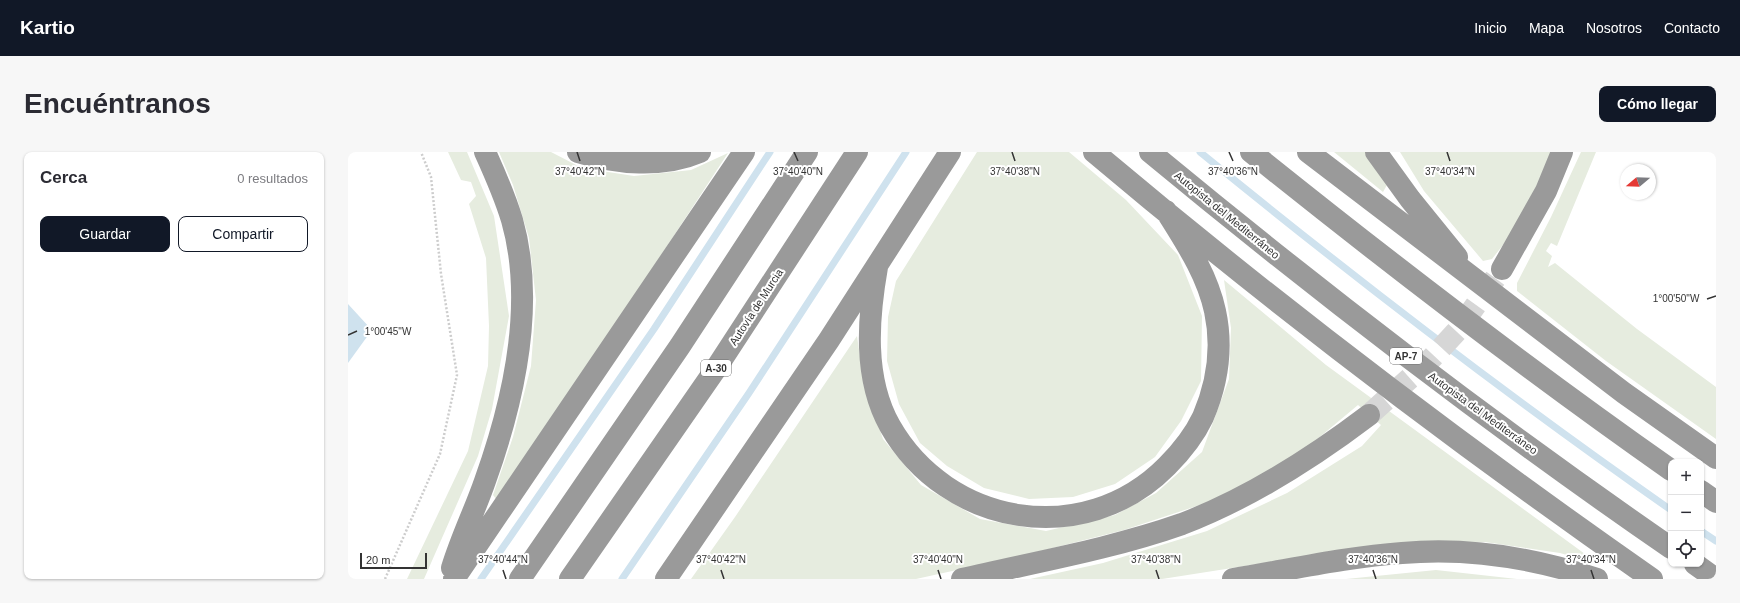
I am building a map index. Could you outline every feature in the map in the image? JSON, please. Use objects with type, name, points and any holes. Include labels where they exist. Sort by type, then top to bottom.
[{"type":"highway","points":[[449,579],[457,552],[485,480],[502,427],[515,370],[522,329],[523,292],[519,256],[512,220],[486,152]]},
{"type":"highway","points":[[578,152],[608,160],[635,162],[666,161],[700,152]]},
{"type":"highway","points":[[454,579],[744,152]]},
{"type":"highway","points":[[520,579],[680,346],[807,152]]},
{"type":"highway","name":"Autovía de Murcia","points":[[570,579],[715,370],[857,152]]},
{"type":"highway","points":[[666,579],[764,437],[877,267],[950,152]]},
{"type":"highway","points":[[1094,152],[1266,293],[1391,390],[1545,503],[1652,579]]},
{"type":"highway","name":"Autopista del Mediterráneo","points":[[1150,152],[1360,321],[1547,460],[1668,546]]},
{"type":"highway","points":[[1251,152],[1444,304],[1668,468]]},
{"type":"highway","points":[[1308,152],[1624,393],[1716,458]]},
{"type":"highway","points":[[1376,152],[1410,199],[1471,276]]},
{"type":"highway","points":[[1502,269],[1546,191],[1562,152]]},
{"type":"highway","points":[[877,267],[871,302],[871,362],[878,394],[889,424],[908,452],[928,474],[956,493],[985,507],[1016,516],[1047,517],[1073,515],[1101,509],[1135,492],[1158,476],[1181,452],[1197,430],[1209,402],[1217,375],[1218,362],[1219,342],[1215,311],[1204,277],[1187,245],[1166,211]]},
{"type":"highway","points":[[962,579],[1099,547],[1181,524],[1234,501],[1283,475],[1330,444],[1369,415]]},
{"type":"highway","points":[[1704,494],[1716,502]]},
{"type":"highway","points":[[1234,579],[1356,558],[1403,552],[1492,555],[1531,560],[1597,579]]},
{"type":"highway","points":[[1699,567],[1716,579]]},
{"type":"path","points":[[385,579],[440,454],[457,375],[441,274],[431,177],[421,152]]},
{"type":"shaded area","points":[[448,152],[467,152],[494,216],[509,316],[492,409],[478,456],[424,579],[407,579],[468,451],[488,366],[489,326],[486,258],[469,204],[476,196],[471,182],[461,180]]},
{"type":"shaded area","points":[[499,152],[551,152],[582,168],[634,176],[691,170],[728,153],[603,344],[496,499],[493,495],[513,437],[531,366],[536,300],[529,238],[513,185]]},
{"type":"shaded area","points":[[977,152],[1069,152],[1126,200],[1178,255],[1202,316],[1201,381],[1181,421],[1155,457],[1115,484],[1073,497],[1029,499],[984,488],[947,466],[920,443],[899,404],[887,361],[888,317],[896,281]]},
{"type":"shaded area","points":[[1334,152],[1366,152],[1387,185],[1383,192]]},
{"type":"shaded area","points":[[1400,152],[1551,152],[1541,179],[1510,236],[1492,259],[1483,261],[1424,191]]},
{"type":"shaded area","points":[[1581,152],[1596,152],[1557,246],[1551,243],[1546,251],[1552,256],[1548,267],[1555,263],[1637,329],[1716,387],[1716,439],[1606,361],[1517,291],[1517,283],[1551,217]]},
{"type":"shaded area","points":[[1224,280],[1326,365],[1585,554],[1583,560],[1560,553],[1485,542],[1411,545],[1295,558],[1162,579],[1030,579],[1103,563],[1207,531],[1287,493],[1362,446],[1381,425],[1358,405],[1297,456],[1212,501],[1124,530],[1025,555],[916,579],[691,579],[735,517],[857,336],[864,384],[883,439],[921,485],[980,519],[1046,531],[1115,515],[1156,493],[1202,452],[1229,379],[1231,328]]},
{"type":"shaded area","points":[[1436,570],[1517,579],[1346,579]]},
{"type":"water","points":[[348,304],[370,328],[367,332],[369,334],[348,363]]},
{"type":"waterway","points":[[481,579],[654,329],[770,152]]},
{"type":"waterway","points":[[622,579],[749,393],[906,152]]},
{"type":"waterway","points":[[1200,152],[1315,245],[1432,336],[1668,508]]},
{"type":"waterway","points":[[1704,533],[1716,541]]},
{"type":"tunnel","points":[[1369,415],[1429,361],[1457,331],[1502,269]]}]
